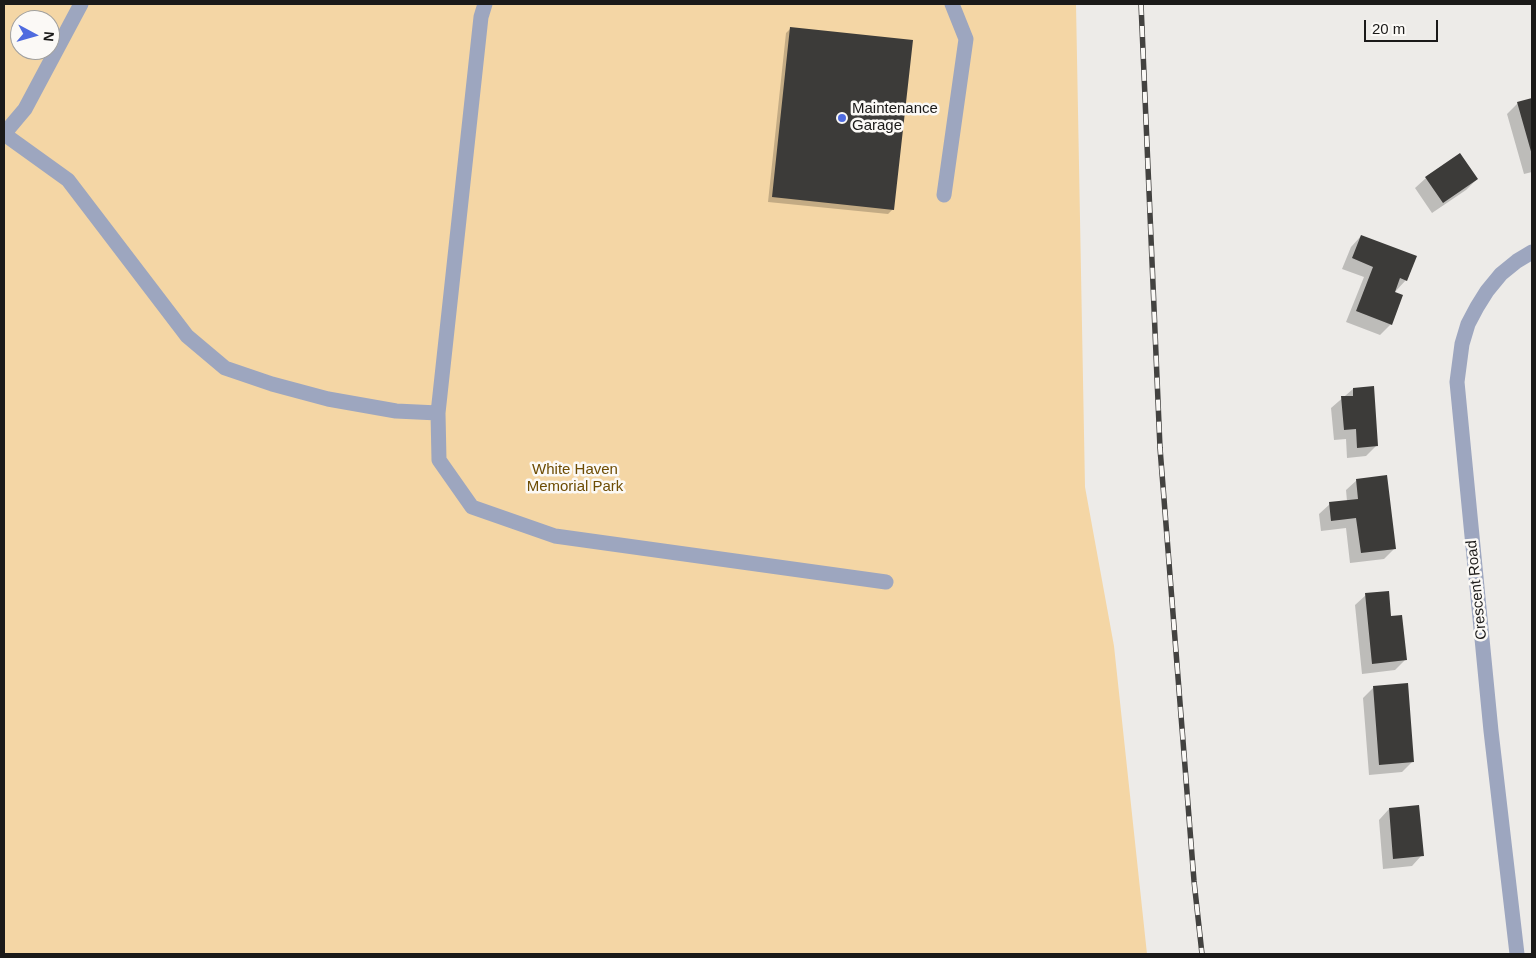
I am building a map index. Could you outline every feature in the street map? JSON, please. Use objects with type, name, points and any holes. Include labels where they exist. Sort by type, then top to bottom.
[{"type":"street","points":[[82,4],[25,109],[4,134],[68,180],[187,336],[225,368],[272,384],[328,399],[396,411],[438,413]]},
{"type":"street","points":[[485,4],[481,17],[438,413],[439,460],[472,507],[555,536],[886,582]]},
{"type":"street","points":[[944,195],[966,39],[952,4]]},
{"type":"street","name":"Crescent Road","points":[[1521,954],[1491,730],[1457,382],[1462,344],[1468,324],[1477,307],[1501,274],[1532,252]]},
{"type":"green space","name":"White Haven Memorial Park","points":[[4,4],[1076,4],[1085,487],[1114,646],[1147,954],[4,954]]},
{"type":"building","name":"Maintenance Garage","points":[[790,27],[913,40],[894,210],[772,197]]},
{"type":"building","points":[[1532,98],[1532,155],[1517,102]]},
{"type":"building","points":[[1460,153],[1478,179],[1443,203],[1425,177]]},
{"type":"building","points":[[1361,235],[1417,256],[1407,281],[1400,278],[1395,292],[1403,295],[1392,325],[1356,311],[1373,267],[1352,258]]},
{"type":"building","points":[[1374,386],[1378,446],[1357,448],[1356,429],[1344,430],[1341,396],[1353,396],[1353,388]]},
{"type":"building","points":[[1387,475],[1396,549],[1361,553],[1356,518],[1331,521],[1329,502],[1358,499],[1356,479]]},
{"type":"building","points":[[1389,591],[1391,616],[1402,615],[1407,660],[1372,664],[1365,593]]},
{"type":"building","points":[[1408,683],[1414,762],[1379,765],[1373,686]]},
{"type":"building","points":[[1419,805],[1424,856],[1393,859],[1389,808]]},
{"type":"railway","points":[[1141,4],[1160,448],[1194,881],[1202,954]]},
{"type":"place","name":"Maintenance Garage","points":[[842,118]]}]
